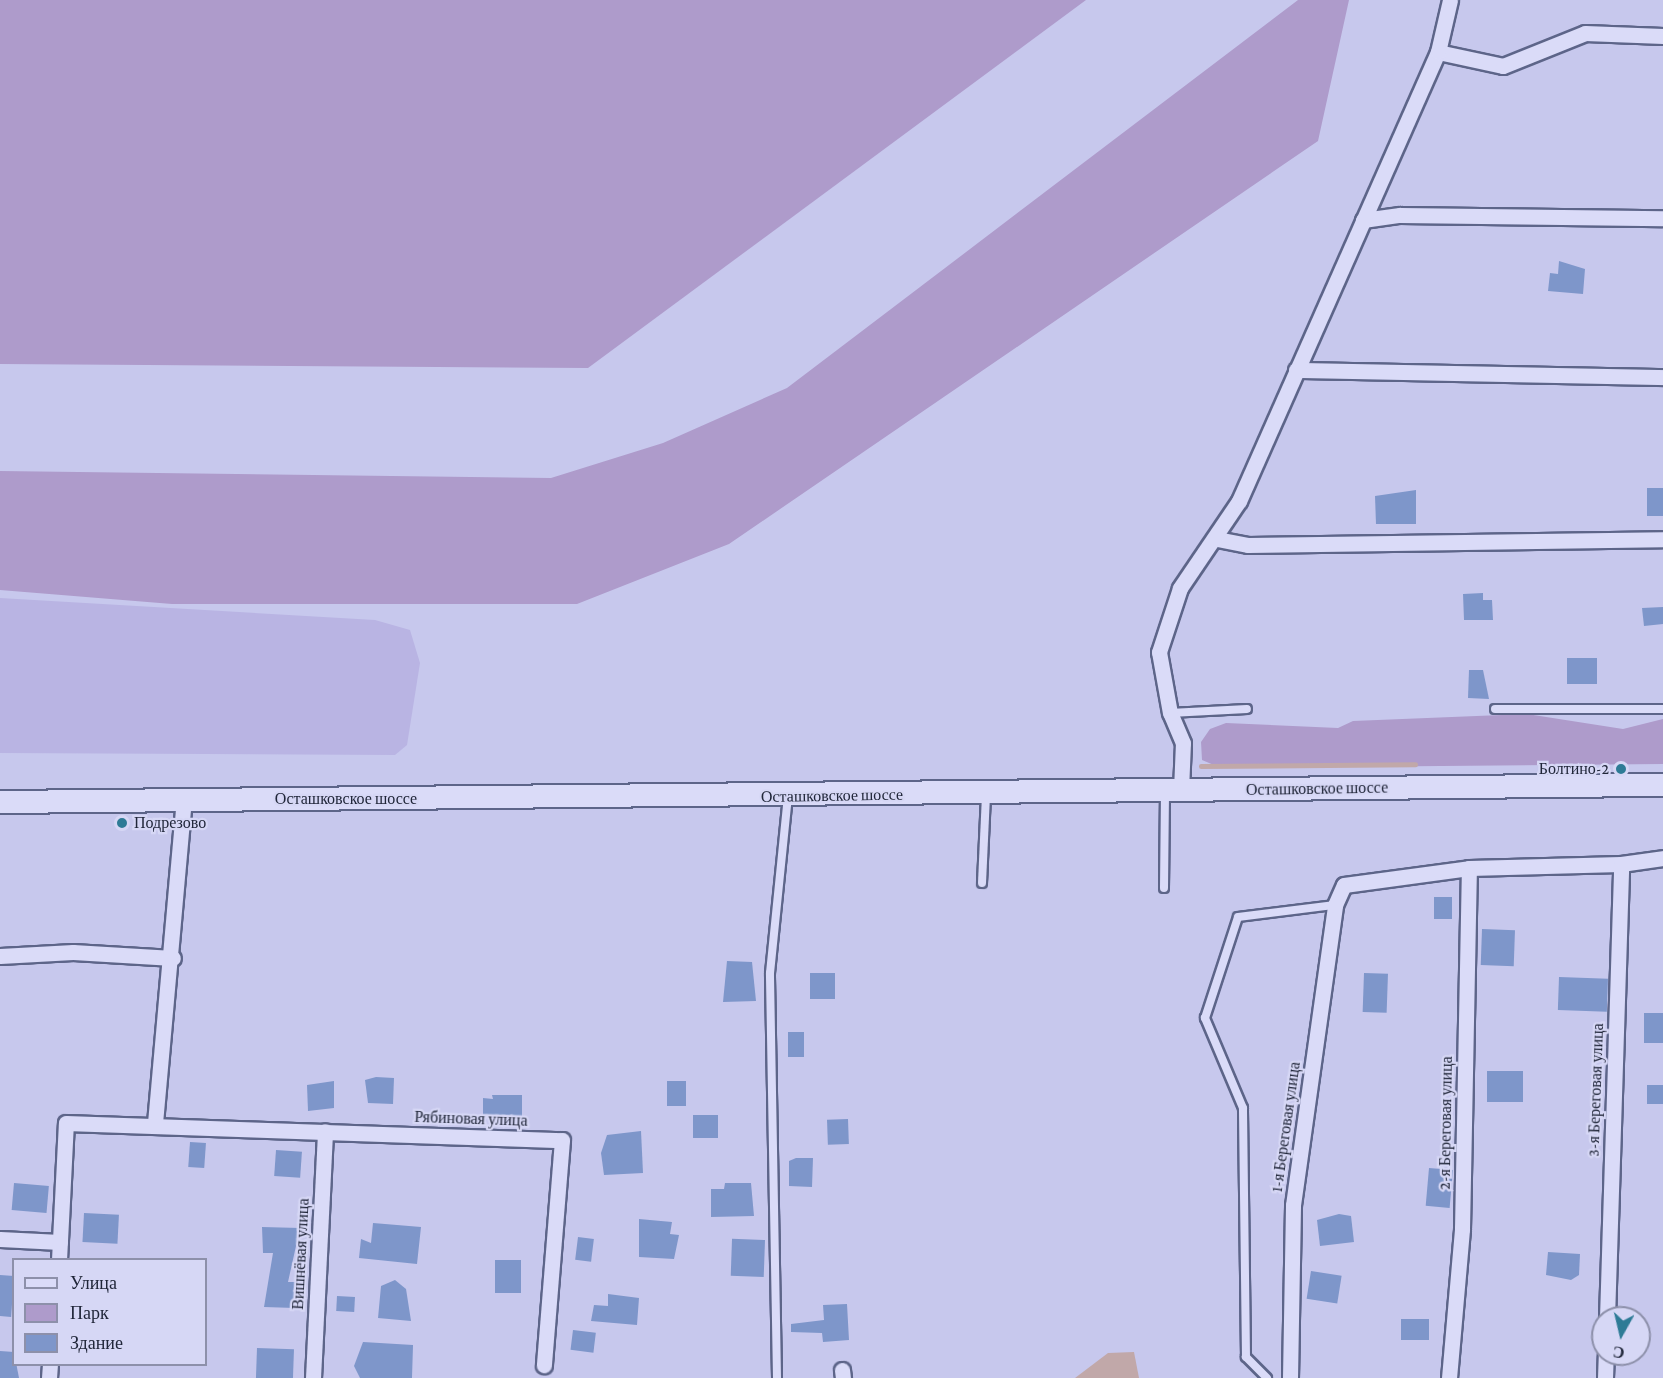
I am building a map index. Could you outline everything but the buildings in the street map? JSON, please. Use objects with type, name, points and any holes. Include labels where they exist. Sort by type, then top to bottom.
[{"type":"main road","name":"Осташковское шоссе","points":[[0,802],[788,797],[1663,785]]},
{"type":"street","points":[[1173,790],[1183,743],[1170,713],[1159,652],[1180,588],[1217,539],[1296,370],[1438,52],[1450,0]]},
{"type":"street","points":[[1438,52],[1503,66],[1585,33],[1663,36]]},
{"type":"street","points":[[1363,220],[1400,215],[1663,218]]},
{"type":"street","points":[[1296,370],[1663,377]]},
{"type":"street","points":[[1217,539],[1248,545],[1663,539]]},
{"type":"street","points":[[155,1123],[173,958],[184,800]]},
{"type":"street","points":[[1469,868],[1621,864],[1663,858]]},
{"type":"street","name":"3-я Береговая улица","points":[[1607,1306],[1621,864]]},
{"type":"street","name":"1-я Береговая улица","points":[[1290,1378],[1293,1205],[1335,905],[1344,885],[1469,868]]},
{"type":"street","name":"2-я Береговая улица","points":[[1449,1378],[1462,1229],[1469,868]]},
{"type":"street","points":[[0,956],[74,952],[173,958]]},
{"type":"street","name":"Рябиновая улица","points":[[60,1242],[66,1123],[155,1123],[562,1140],[544,1365]]},
{"type":"street","name":"Вишнёвая улица","points":[[313,1378],[325,1131]]},
{"type":"street","points":[[0,1239],[60,1242],[59,1258]]},
{"type":"lane","points":[[1170,713],[1247,709]]},
{"type":"lane","points":[[1495,709],[1663,710]]},
{"type":"lane","points":[[1164,888],[1173,790]]},
{"type":"lane","points":[[982,883],[987,794]]},
{"type":"lane","points":[[777,1378],[770,973],[788,797]]},
{"type":"lane","points":[[1267,1378],[1246,1357],[1243,1108],[1205,1018],[1238,917],[1335,905]]},
{"type":"shaded area","points":[[0,598],[375,620],[410,630],[420,663],[407,745],[395,755],[0,753]]},
{"type":"shaded area","points":[[1134,1352],[1139,1378],[1075,1378],[1108,1353]]},
{"type":"green space","points":[[0,0],[1086,0],[588,368],[0,364]]},
{"type":"green space","points":[[1298,0],[1349,0],[1318,141],[729,544],[577,604],[172,604],[0,590],[0,471],[551,478],[663,443],[787,388]]},
{"type":"green space","points":[[1527,714],[1623,729],[1663,719],[1663,764],[1221,768],[1202,760],[1201,742],[1210,729],[1226,723],[1338,728],[1353,721]]},
{"type":"waterway","points":[[1201,766],[1415,764]]},
{"type":"place","name":"Болтино-2","points":[[1621,769]]},
{"type":"place","name":"Подрезово","points":[[122,823]]}]
